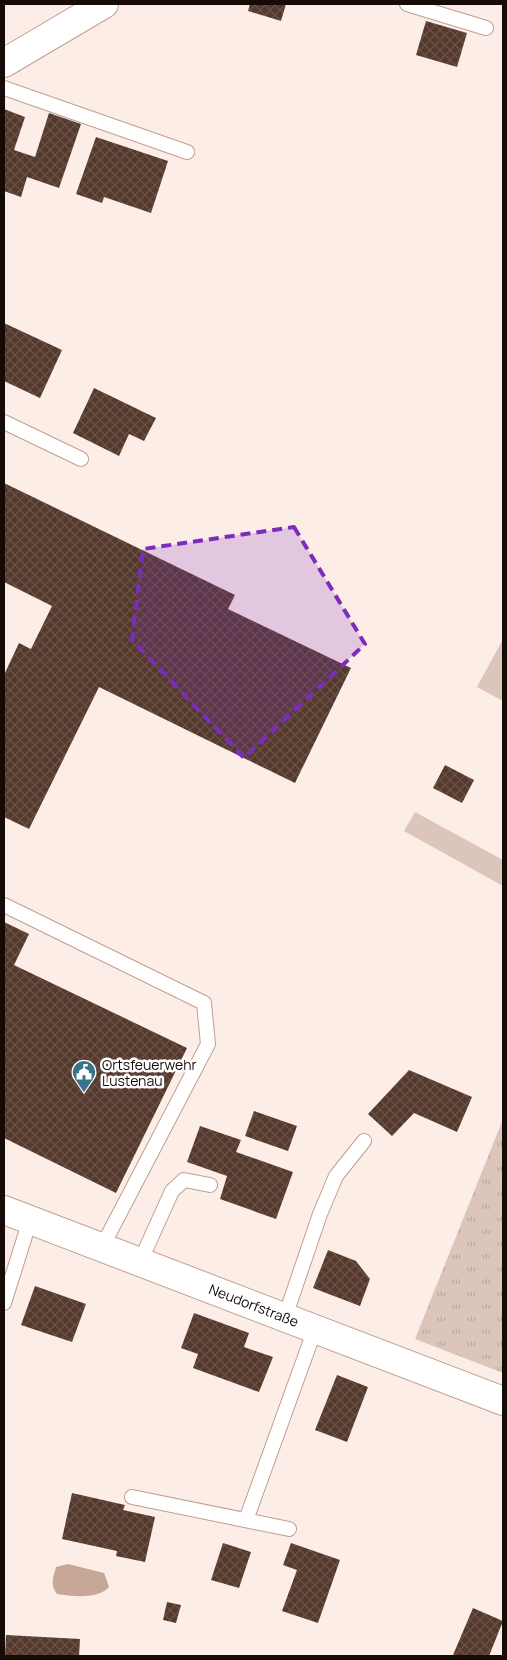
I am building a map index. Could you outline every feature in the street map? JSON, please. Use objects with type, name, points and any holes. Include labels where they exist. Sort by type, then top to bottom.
[{"type":"street","points":[[4,63],[104,4]]},
{"type":"street","name":"Neudorfstraße","points":[[4,1210],[503,1402]]},
{"type":"lane","points":[[407,4],[486,28]]},
{"type":"lane","points":[[4,88],[187,152]]},
{"type":"lane","points":[[4,422],[81,459]]},
{"type":"lane","points":[[4,905],[204,1004],[208,1044],[102,1247]]},
{"type":"lane","points":[[285,1317],[320,1214],[336,1176],[364,1142]]},
{"type":"lane","points":[[140,1262],[172,1191],[184,1180],[210,1185]]},
{"type":"lane","points":[[4,1303],[30,1220]]},
{"type":"lane","points":[[246,1520],[316,1329]]},
{"type":"lane","points":[[132,1497],[289,1529]]},
{"type":"highlighted area","points":[[294,527],[365,644],[244,758],[132,640],[143,549]]},
{"type":"green space","points":[[503,639],[503,701],[477,687]]},
{"type":"green space","points":[[415,812],[503,860],[503,886],[404,831]]},
{"type":"green space","points":[[503,1119],[503,1373],[415,1339]]},
{"type":"shaded area","points":[[68,1564],[104,1573],[109,1587],[98,1594],[91,1595],[57,1594],[53,1584],[56,1567]]},
{"type":"building","points":[[250,4],[286,4],[281,21],[248,11]]},
{"type":"building","points":[[426,21],[467,33],[457,67],[416,55]]},
{"type":"building","points":[[4,109],[25,117],[14,150],[35,157],[49,113],[81,124],[59,188],[27,177],[21,197],[4,191]]},
{"type":"building","points":[[96,137],[168,161],[151,213],[104,197],[102,203],[76,194]]},
{"type":"building","points":[[4,323],[62,350],[40,398],[4,381]]},
{"type":"building","points":[[94,388],[156,418],[144,441],[129,434],[119,456],[73,433]]},
{"type":"building","points":[[4,483],[235,595],[228,609],[351,668],[295,783],[99,687],[29,829],[4,817],[4,675],[19,643],[31,649],[52,606],[4,582]]},
{"type":"building","points":[[445,765],[474,780],[462,803],[433,788]]},
{"type":"building","name":"Ortsfeuerwehr Lustenau","points":[[4,922],[29,934],[14,965],[187,1048],[116,1193],[4,1138]]},
{"type":"building","points":[[409,1070],[472,1097],[457,1132],[414,1113],[392,1136],[368,1114]]},
{"type":"building","points":[[254,1111],[297,1126],[288,1151],[245,1136]]},
{"type":"building","points":[[200,1126],[241,1140],[236,1152],[293,1172],[276,1219],[220,1199],[227,1176],[187,1162]]},
{"type":"building","points":[[328,1250],[356,1261],[370,1279],[360,1306],[313,1288]]},
{"type":"building","points":[[35,1286],[86,1304],[72,1342],[21,1325]]},
{"type":"building","points":[[194,1313],[249,1333],[244,1347],[273,1357],[259,1392],[193,1368],[198,1354],[181,1348]]},
{"type":"building","points":[[337,1375],[368,1387],[347,1442],[315,1430]]},
{"type":"building","points":[[72,1493],[125,1505],[123,1510],[155,1517],[145,1562],[116,1556],[117,1551],[62,1539]]},
{"type":"building","points":[[223,1543],[251,1552],[239,1588],[211,1580]]},
{"type":"building","points":[[291,1543],[340,1560],[318,1623],[282,1611],[297,1570],[283,1565]]},
{"type":"building","points":[[167,1602],[181,1605],[176,1623],[163,1620]]},
{"type":"building","points":[[473,1608],[503,1621],[489,1656],[453,1655]]},
{"type":"building","points":[[6,1635],[80,1639],[79,1656],[5,1656]]},
{"type":"place","name":"Ortsfeuerwehr Lustenau","points":[[84,1093]]}]
